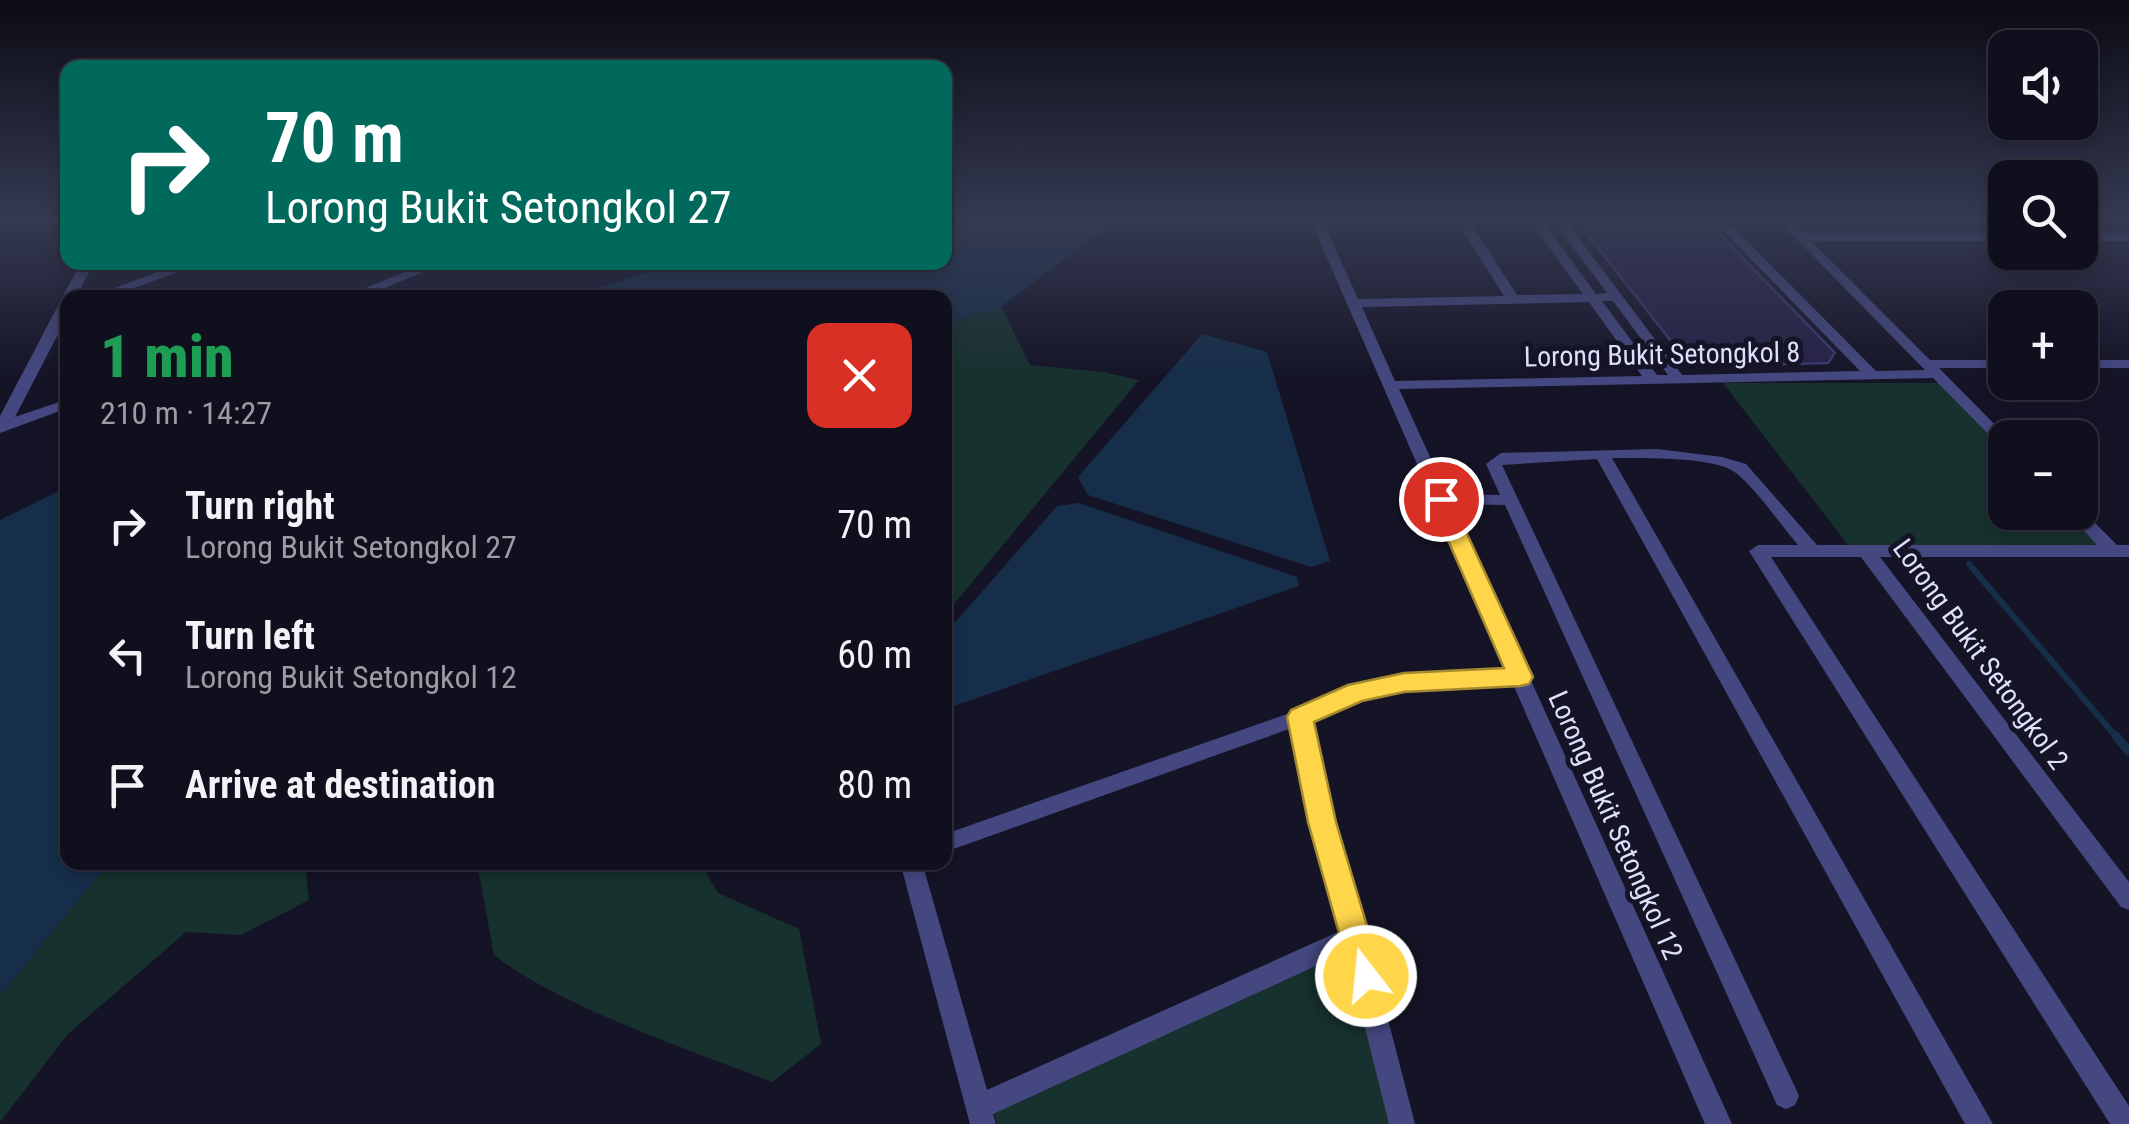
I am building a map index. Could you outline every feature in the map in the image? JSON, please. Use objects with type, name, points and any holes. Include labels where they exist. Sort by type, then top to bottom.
[{"type":"street","points":[[117,290],[171,271]]},
{"type":"street","points":[[369,290],[417,271]]},
{"type":"street","name":"Lorong Bukit Setongkol 12","points":[[1339,271],[1719,1124]]},
{"type":"street","points":[[1495,271],[1513,300]]},
{"type":"street","points":[[1573,271],[1652,380]]},
{"type":"street","points":[[1597,271],[1678,379]]},
{"type":"street","points":[[1770,271],[1872,375]]},
{"type":"street","points":[[1835,271],[1988,427]]},
{"type":"street","points":[[1353,303],[1616,297]]},
{"type":"street","points":[[1,428],[60,316]]},
{"type":"street","points":[[2098,364],[2129,364]]},
{"type":"street","name":"Lorong Bukit Setongkol 8","points":[[1390,384],[1872,375],[1988,365]]},
{"type":"street","points":[[1,428],[60,406]]},
{"type":"street","points":[[1603,456],[1980,1124]]},
{"type":"street","points":[[1786,1096],[1644,782],[1494,470],[1501,458],[1707,456],[1740,467],[1812,550]]},
{"type":"street","points":[[1441,499],[1509,500]]},
{"type":"street","points":[[2096,530],[2121,551]]},
{"type":"street","points":[[1866,550],[1758,550],[2126,1124]]},
{"type":"street","name":"Lorong Bukit Setongkol 2","points":[[1866,550],[2121,551]]},
{"type":"street","name":"Lorong Bukit Setongkol 2","points":[[1866,550],[2129,900]]},
{"type":"street","points":[[952,841],[1300,717],[1357,692],[1404,682],[1520,677]]},
{"type":"street","points":[[1300,717],[1322,822],[1402,1124]]},
{"type":"street","points":[[913,870],[981,1116],[1354,936]]},
{"type":"green space","points":[[1001,307],[1030,365],[1103,372],[1139,380],[952,607],[952,322]]},
{"type":"green space","points":[[1723,383],[1943,383],[1988,429],[1988,530],[2088,530],[2104,546],[1849,546]]},
{"type":"green space","points":[[103,870],[306,870],[309,900],[241,935],[186,932],[68,1034],[0,1122],[0,995]]},
{"type":"green space","points":[[478,870],[704,870],[718,893],[799,929],[821,1044],[772,1082],[591,1010],[523,975],[494,955]]},
{"type":"green space","points":[[1354,943],[1392,1124],[997,1124],[991,1102]]},
{"type":"water","points":[[652,271],[1048,271],[1001,307],[952,322],[952,290],[592,290]]},
{"type":"water","points":[[1202,334],[1267,352],[1330,561],[1311,567],[1088,495],[1078,477]]},
{"type":"water","points":[[60,490],[60,870],[103,870],[0,995],[0,520]]},
{"type":"water","points":[[1079,503],[1297,577],[1299,586],[952,707],[952,626],[1057,506]]},
{"type":"building","points":[[1616,271],[1756,271],[1835,353],[1828,363],[1709,366],[1682,355]]},
{"type":"waterway","points":[[1969,564],[2118,739]]},
{"type":"waterway","points":[[2116,736],[2129,752]]},
{"type":"route","points":[[1366,976],[1322,822],[1300,717],[1357,692],[1404,682],[1520,677],[1441,499]]}]
